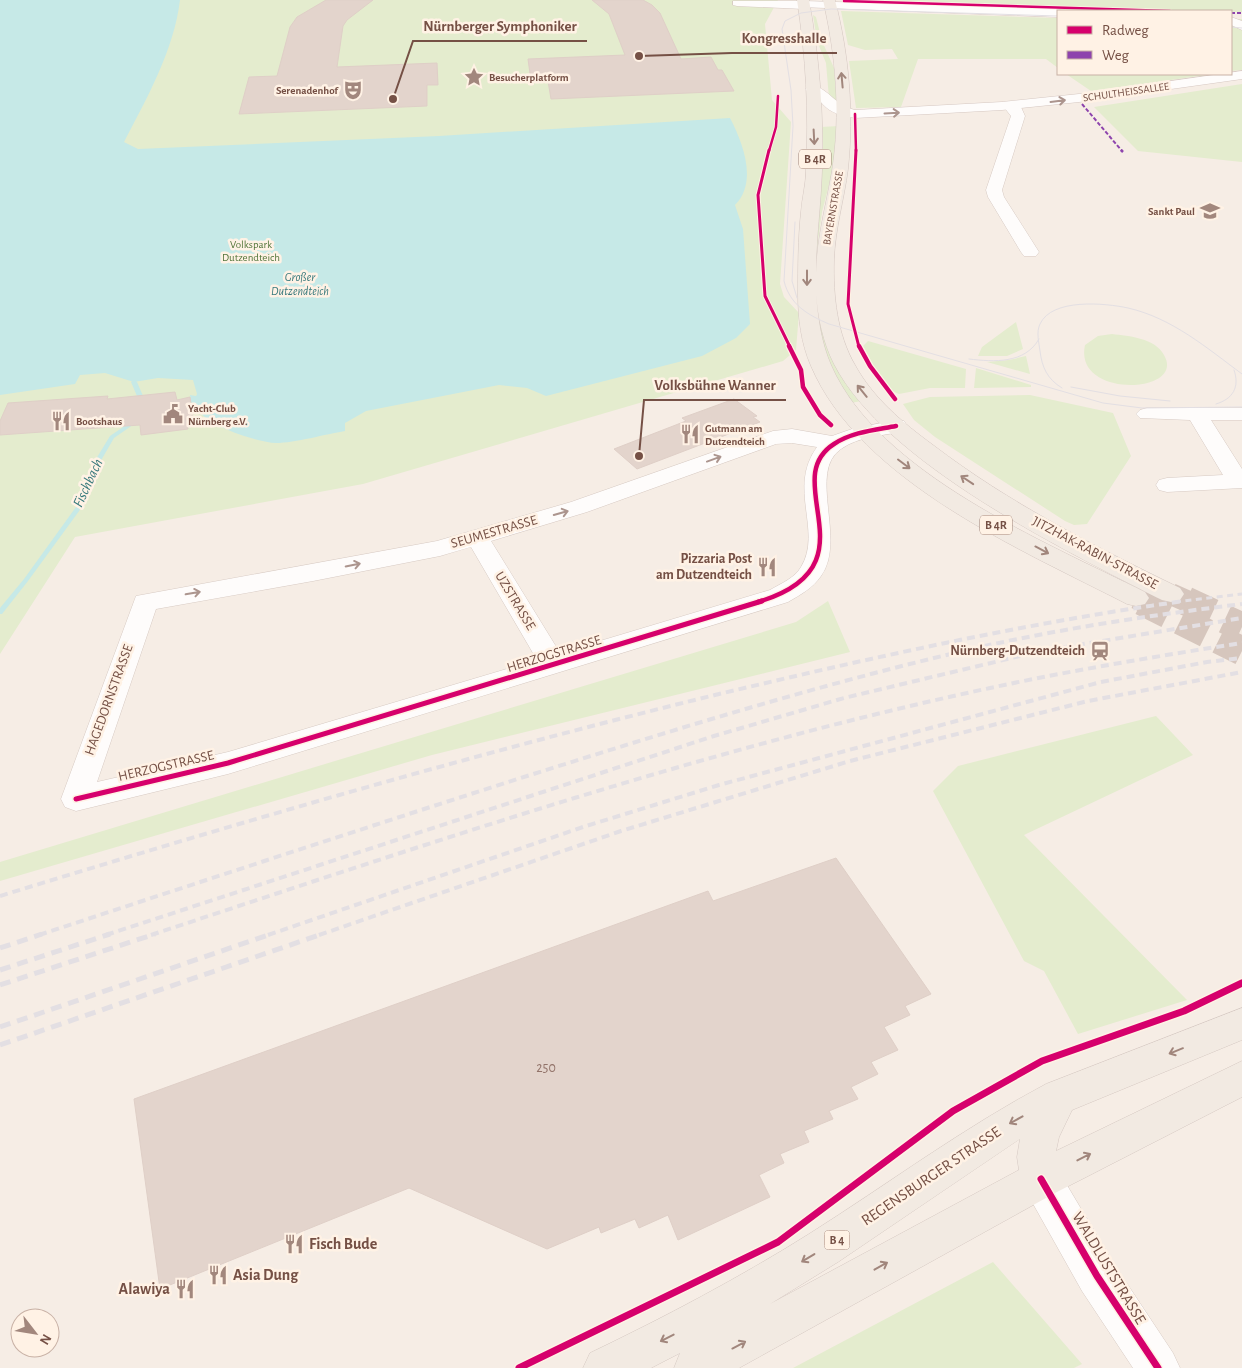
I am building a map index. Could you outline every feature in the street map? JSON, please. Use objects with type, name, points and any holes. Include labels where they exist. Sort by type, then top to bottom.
[{"type":"main road","points":[[803,2],[821,16],[823,22],[835,28]]},
{"type":"main road","name":"BAYERNSTRASSE","points":[[803,2],[809,42],[815,162],[809,215],[807,285],[812,337],[824,372],[832,388],[868,432]]},
{"type":"main road","name":"BAYERNSTRASSE","points":[[830,3],[839,49],[843,112],[840,170],[830,214],[826,247],[825,288],[828,319],[834,344],[847,370],[873,404],[896,426]]},
{"type":"main road","name":"JITZHAK-RABIN-STRASSE","points":[[896,426],[951,469],[1008,506],[1095,555],[1171,594]]},
{"type":"main road","name":"JITZHAK-RABIN-STRASSE","points":[[868,432],[918,475],[973,511],[1136,598]]},
{"type":"main road","name":"REGENSBURGER STRASSE","points":[[605,1368],[711,1315],[780,1275],[859,1225],[990,1134],[1059,1097],[1242,1024]]},
{"type":"main road","points":[[696,1368],[1041,1179],[1242,1078]]},
{"type":"main road","points":[[1041,1179],[1034,1158],[1036,1146],[1059,1097]]},
{"type":"street","points":[[738,3],[803,2],[1057,13]]},
{"type":"street","name":"SCHULTHEISSALLEE","points":[[843,112],[874,114],[1010,106],[1242,75]]},
{"type":"street","points":[[812,89],[824,95],[826,102],[843,112]]},
{"type":"street","points":[[1010,106],[1016,110],[1018,116],[994,190],[996,197],[1030,252]]},
{"type":"street","points":[[1147,414],[1242,414]]},
{"type":"street","points":[[1167,485],[1240,481],[1197,415]]},
{"type":"street","points":[[835,443],[868,432],[896,426]]},
{"type":"street","name":"SEUMESTRASSE","points":[[144,602],[312,573],[440,548],[579,507],[773,438],[792,436],[835,443]]},
{"type":"street","name":"HERZOGSTRASSE","points":[[76,799],[228,763],[779,596],[803,581],[813,569],[819,557],[818,466],[826,450],[835,443]]},
{"type":"street","name":"UZSTRASSE","points":[[477,537],[554,665]]},
{"type":"street","name":"HAGEDORNSTRASSE","points":[[76,799],[144,602]]},
{"type":"street","name":"WALDLUSTSTRASSE","points":[[1041,1179],[1097,1276],[1158,1368]]},
{"type":"green space","name":"Volkspark Dutzendteich","points":[[0,0],[778,0],[765,24],[772,100],[791,122],[780,284],[784,297],[799,313],[796,350],[783,361],[363,484],[75,537],[0,654]]},
{"type":"green space","points":[[848,0],[1242,0],[1242,12],[1232,12],[1232,10],[980,5],[980,9],[856,4]]},
{"type":"green space","points":[[841,11],[1057,18],[1057,67],[1046,59],[918,59],[901,107],[856,108],[849,61],[898,59],[892,49],[865,50],[848,45]]},
{"type":"green space","points":[[813,15],[816,17],[822,41],[834,68],[837,102],[829,98],[826,63],[817,41]]},
{"type":"green space","points":[[1232,19],[1242,19],[1242,70],[1232,71]]},
{"type":"green space","points":[[1067,75],[1207,75],[1091,91]]},
{"type":"green space","points":[[1242,84],[1242,162],[1138,151],[1094,107]]},
{"type":"green space","points":[[839,126],[835,162],[822,212],[816,256],[821,127]]},
{"type":"green space","points":[[818,320],[821,322],[835,364],[861,401],[851,403],[827,360]]},
{"type":"green space","points":[[1016,322],[1023,349],[1007,356],[978,356],[982,347]]},
{"type":"green space","points":[[1112,334],[1148,341],[1160,349],[1164,355],[1167,368],[1160,377],[1146,383],[1129,385],[1111,382],[1096,375],[1086,363],[1085,345],[1098,336]]},
{"type":"green space","points":[[868,341],[966,369],[965,388],[930,388],[899,394],[888,386],[874,366],[863,346]]},
{"type":"green space","points":[[1026,356],[1030,374],[987,362],[1009,360]]},
{"type":"green space","points":[[976,368],[1031,385],[1031,387],[974,388]]},
{"type":"green space","points":[[1030,395],[1113,413],[1131,456],[1087,524],[1074,525],[1065,521],[935,437],[914,420],[903,404],[930,397]]},
{"type":"green space","points":[[828,601],[850,652],[432,755],[0,881],[0,862],[796,622]]},
{"type":"green space","points":[[1156,716],[1193,755],[1024,835],[1187,1000],[1078,1034],[1044,971],[1024,961],[933,791],[958,766]]},
{"type":"green space","points":[[993,1262],[1082,1364],[1074,1368],[793,1368]]},
{"type":"water","name":"Großer Dutzendteich","points":[[0,0],[180,0],[177,19],[166,55],[124,142],[138,149],[439,136],[730,118],[740,139],[746,162],[746,185],[742,196],[735,205],[743,229],[750,324],[736,338],[702,356],[546,396],[527,388],[499,385],[366,411],[345,423],[345,431],[284,443],[268,442],[234,433],[213,423],[199,411],[193,412],[190,395],[196,396],[197,394],[193,380],[158,378],[134,382],[105,373],[80,375],[75,384],[0,395]]},
{"type":"building","points":[[326,0],[373,0],[347,20],[343,26],[337,67],[437,63],[438,85],[427,85],[427,106],[239,114],[249,77],[277,76],[290,27],[297,17]]},
{"type":"building","points":[[592,0],[643,0],[652,5],[660,13],[681,59],[711,57],[718,70],[722,70],[734,91],[551,99],[548,81],[531,81],[528,59],[625,55],[609,14]]},
{"type":"building","points":[[175,392],[177,400],[190,397],[193,417],[186,418],[188,429],[141,435],[140,425],[0,435],[0,421],[8,403],[108,396],[107,399]]},
{"type":"building","name":"Gutmann am Dutzendteich","points":[[734,399],[757,416],[753,417],[760,422],[637,469],[614,449],[686,421],[682,418]]},
{"type":"building","points":[[836,858],[931,994],[905,1006],[910,1015],[884,1027],[898,1050],[871,1062],[878,1074],[851,1087],[858,1099],[829,1111],[833,1119],[804,1131],[809,1142],[780,1154],[784,1163],[759,1175],[770,1197],[678,1240],[668,1215],[639,1228],[635,1219],[601,1233],[599,1227],[547,1249],[409,1188],[160,1289],[134,1099],[708,891],[713,901]]},
{"type":"waterway","name":"Fischbach","points":[[134,382],[143,403]]},
{"type":"waterway","name":"Fischbach","points":[[0,612],[26,580],[79,507],[93,469],[112,437],[135,421]]},
{"type":"tunnel","points":[[1171,594],[1189,602]]},
{"type":"tunnel","points":[[1136,598],[1145,602]]},
{"type":"tunnel","points":[[1142,601],[1242,651]]},
{"type":"tunnel","points":[[1186,601],[1242,627]]},
{"type":"tram line","points":[[1057,16],[831,9],[801,13],[785,21],[782,29],[791,90],[793,126],[784,281],[787,289],[795,303],[807,313],[829,324],[1103,403],[1142,408],[1242,407]]},
{"type":"tram line","points":[[1232,27],[1242,28]]},
{"type":"tram line","points":[[795,222],[792,281],[797,298]]},
{"type":"tram line","points":[[1039,339],[1040,324],[1046,316],[1056,310],[1080,304],[1118,306],[1144,313],[1174,326],[1242,374]]},
{"type":"tram line","points":[[969,359],[998,361],[1017,357],[1026,353],[1039,339]]},
{"type":"tram line","points":[[1039,339],[1044,367],[1049,377],[1062,388]]},
{"type":"tram line","points":[[1216,404],[1227,399],[1234,392],[1236,382],[1234,370]]},
{"type":"tram line","points":[[1071,387],[1120,396],[1170,401]]},
{"type":"railway","points":[[1175,602],[1242,594]]},
{"type":"railway","points":[[0,896],[356,790],[535,741],[715,695],[948,642],[1184,601]]},
{"type":"railway","points":[[39,935],[505,783],[798,694],[916,662],[1042,634],[1242,604]]},
{"type":"railway","points":[[106,935],[714,736],[844,698],[1041,651],[1242,618]]},
{"type":"railway","points":[[151,935],[567,800],[777,740],[883,712],[1022,681],[1242,643]]},
{"type":"railway","points":[[268,935],[583,827],[719,785],[1101,682],[1207,662],[1242,658]]},
{"type":"railway","points":[[319,935],[621,831],[850,761],[1088,701],[1242,672]]},
{"type":"railway","points":[[0,970],[110,934]]},
{"type":"railway","points":[[0,985],[155,934]]},
{"type":"railway","points":[[0,1027],[271,934]]},
{"type":"railway","points":[[0,1045],[322,934]]},
{"type":"railway","points":[[0,948],[39,935]]},
{"type":"marked path","points":[[1232,13],[1242,13]]},
{"type":"marked path","points":[[1082,104],[1123,152]]},
{"type":"cycle path","points":[[844,1],[1137,10]]},
{"type":"cycle path","points":[[778,96],[776,127],[762,173],[758,195],[765,296],[801,370],[803,387],[820,415],[831,425]]},
{"type":"cycle path","points":[[855,114],[856,164],[848,304],[850,320],[858,345],[864,356],[895,399]]},
{"type":"cycle path","points":[[76,799],[228,763],[779,596],[805,579],[812,571],[818,558],[820,542],[815,490],[819,460],[827,449],[842,439],[860,433],[896,426]]},
{"type":"cycle path","points":[[519,1368],[778,1242],[953,1111],[1042,1061],[1184,1011],[1242,983]]},
{"type":"cycle path","points":[[1041,1179],[1097,1276],[1158,1368]]},
{"type":"place","name":"Kongresshalle","points":[[639,56]]},
{"type":"place","name":"Besucherplatform","points":[[474,77]]},
{"type":"place","name":"Serenadenhof","points":[[353,90]]},
{"type":"place","name":"Nürnberger Symphoniker","points":[[393,99]]},
{"type":"place","name":"Sankt Paul","points":[[1210,211]]},
{"type":"place","name":"Yacht-Club Nürnberg e.V.","points":[[173,414]]},
{"type":"place","name":"Bootshaus","points":[[61,421]]},
{"type":"place","name":"Gutmann am Dutzendteich","points":[[690,434]]},
{"type":"place","name":"Volksbühne Wanner","points":[[639,456]]},
{"type":"place","name":"Pizzaria Post am Dutzendteich","points":[[767,567]]},
{"type":"place","name":"Nürnberg-Dutzendteich","points":[[1100,651]]},
{"type":"place","name":"Fisch Bude","points":[[294,1244]]},
{"type":"place","name":"Asia Dung","points":[[218,1275]]},
{"type":"place","name":"Alawiya","points":[[185,1289]]}]
